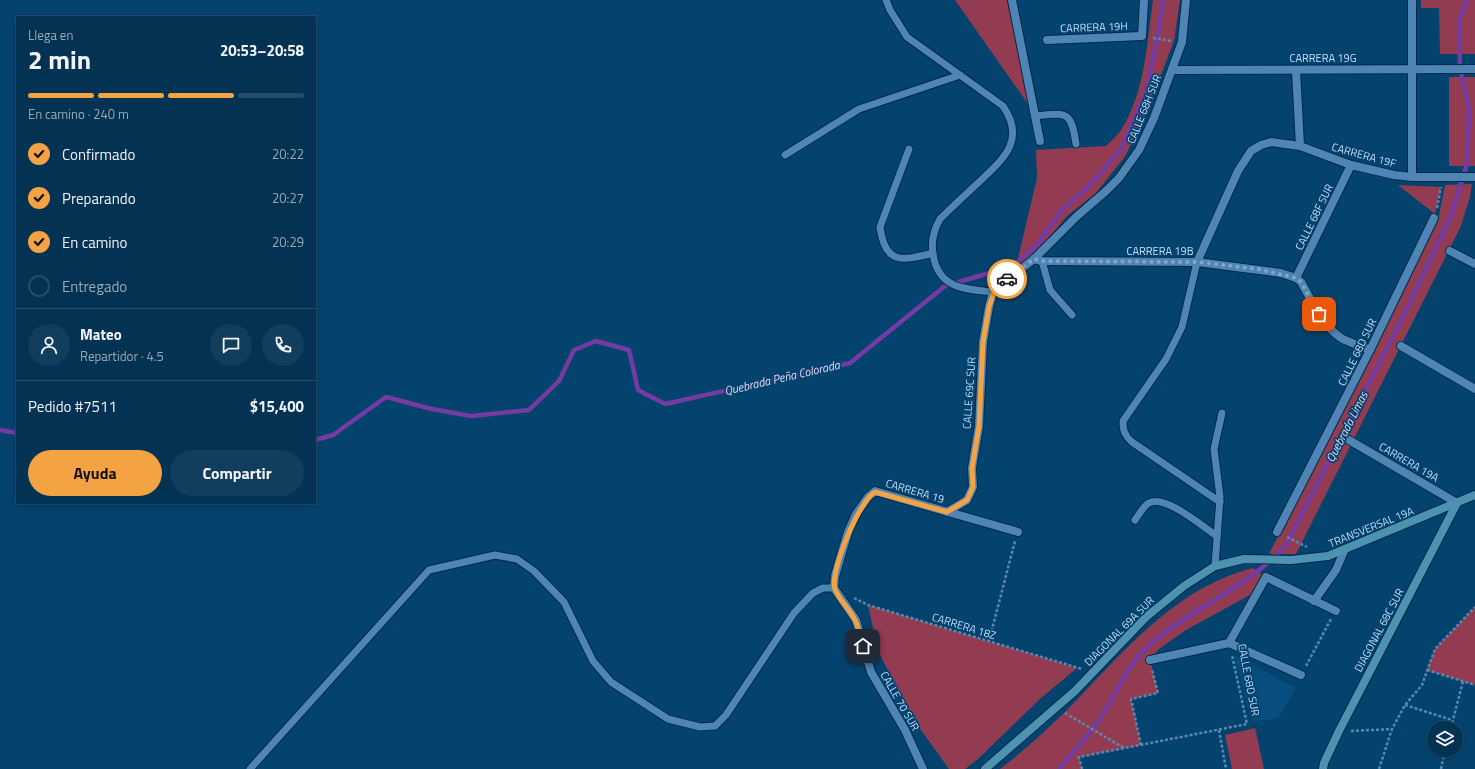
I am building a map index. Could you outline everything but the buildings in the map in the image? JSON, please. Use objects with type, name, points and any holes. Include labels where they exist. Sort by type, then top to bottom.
[{"type":"street","points":[[1012,0],[1040,141]]},
{"type":"street","points":[[1144,0],[1146,36]]},
{"type":"street","name":"CALLE 68H SUR","points":[[1038,260],[1076,217],[1106,191],[1130,165],[1139,150],[1154,118],[1182,42],[1186,0]]},
{"type":"street","points":[[1412,0],[1412,177]]},
{"type":"street","name":"CARRERA 19H","points":[[1047,40],[1146,36]]},
{"type":"street","name":"CARRERA 19G","points":[[1172,70],[1475,69]]},
{"type":"street","points":[[1296,70],[1300,146]]},
{"type":"street","name":"CARRERA 19F","points":[[1197,262],[1238,171],[1251,151],[1271,142],[1300,146],[1351,165],[1394,175],[1412,177],[1475,177]]},
{"type":"street","name":"CALLE 68F SUR","points":[[1296,278],[1351,165]]},
{"type":"street","name":"CALLE 68D SUR","points":[[1277,532],[1370,350],[1434,218]]},
{"type":"street","points":[[1450,251],[1475,264]]},
{"type":"street","points":[[994,292],[1005,281],[1038,260]]},
{"type":"street","name":"CARRERA 19B","points":[[1038,260],[1197,262],[1258,269],[1296,278]]},
{"type":"street","points":[[1296,278],[1301,282],[1319,314],[1334,332],[1347,341],[1370,350]]},
{"type":"street","name":"CALLE 69C SUR","points":[[947,512],[967,500],[973,487],[972,468],[979,426],[983,342],[989,307],[994,292]]},
{"type":"street","points":[[1401,346],[1475,389]]},
{"type":"street","name":"CARRERA 19A","points":[[1349,440],[1457,503]]},
{"type":"street","name":"CARRERA 19","points":[[834,588],[848,532],[856,514],[868,496],[875,492],[1018,532]]},
{"type":"street","name":"TRANSVERSAL 19A","points":[[1291,560],[1325,557],[1475,495]]},
{"type":"street","name":"DIAGONAL 68C SUR","points":[[1323,769],[1324,763],[1339,731],[1457,503]]},
{"type":"street","points":[[1336,611],[1314,600],[1336,570],[1346,549]]},
{"type":"street","name":"DIAGONAL 69A SUR","points":[[985,769],[1056,708],[1146,617],[1184,586],[1215,566],[1244,559],[1291,560]]},
{"type":"street","name":"CALLE 68D SUR","points":[[1229,643],[1266,578],[1314,600]]},
{"type":"street","name":"CALLE 70 SUR","points":[[834,588],[856,620],[871,672],[905,730],[923,769]]},
{"type":"street","points":[[1150,660],[1229,643],[1302,675]]},
{"type":"lane","points":[[886,0],[890,10],[907,37],[1003,106],[1009,114],[1013,134],[1004,158],[940,219],[934,229],[932,240],[935,267],[938,274],[944,280],[958,287],[994,292]]},
{"type":"lane","points":[[785,155],[860,109],[960,75]]},
{"type":"lane","points":[[1035,116],[1060,114],[1068,118],[1073,123],[1076,144]]},
{"type":"lane","points":[[909,149],[880,227],[881,238],[886,250],[897,259],[907,260],[933,253]]},
{"type":"lane","points":[[1038,260],[1050,290],[1072,315]]},
{"type":"lane","points":[[1197,262],[1182,327],[1166,359],[1123,421],[1123,430],[1126,437],[1132,442],[1220,502]]},
{"type":"lane","points":[[1215,566],[1220,502],[1214,449],[1222,413]]},
{"type":"lane","points":[[1135,520],[1148,503],[1156,500],[1166,502],[1217,536]]},
{"type":"lane","points":[[250,769],[428,570],[495,554],[517,559],[534,571],[564,602],[593,661],[611,682],[668,719],[700,727],[715,726],[726,715],[794,613],[813,593],[823,588],[834,588]]},
{"type":"path","points":[[1146,36],[1163,40]]},
{"type":"path","points":[[1434,218],[1444,177]]},
{"type":"path","points":[[989,641],[1018,532]]},
{"type":"path","points":[[1285,536],[1301,544]]},
{"type":"path","name":"CARRERA 18Z","points":[[834,588],[868,605],[1093,672]]},
{"type":"path","points":[[1378,769],[1392,729],[1405,705],[1422,684],[1435,649],[1475,607]]},
{"type":"path","points":[[1302,675],[1336,611]]},
{"type":"path","name":"CALLE 68D SUR","points":[[1219,730],[1247,724],[1229,643]]},
{"type":"path","points":[[1141,745],[1131,699],[1158,693],[1150,660]]},
{"type":"path","points":[[1427,670],[1475,685]]},
{"type":"path","points":[[1405,705],[1452,720],[1463,681]]},
{"type":"path","points":[[1056,708],[1125,748]]},
{"type":"path","points":[[1339,731],[1392,729]]},
{"type":"path","points":[[1082,769],[1079,757],[1219,730],[1226,769]]},
{"type":"path","points":[[1441,769],[1444,757]]},
{"type":"shaded area","points":[[955,0],[1015,0],[1033,111]]},
{"type":"shaded area","points":[[1153,0],[1180,0],[1174,41],[1143,121],[1124,158],[1095,194],[1067,216],[1047,240],[1015,271],[1037,178],[1036,150],[1106,146],[1116,136],[1129,116],[1140,84],[1147,50]]},
{"type":"shaded area","points":[[1421,0],[1475,0],[1475,54],[1440,54],[1439,8],[1421,8]]},
{"type":"shaded area","points":[[1449,77],[1475,77],[1475,166],[1449,166]]},
{"type":"shaded area","points":[[1472,184],[1470,197],[1461,226],[1296,554],[1269,554],[1361,378],[1438,221],[1445,185]]},
{"type":"shaded area","points":[[1398,185],[1441,187],[1435,214]]},
{"type":"shaded area","points":[[1253,568],[1266,577],[1259,590],[1186,630],[1159,649],[1150,659],[1158,693],[1131,699],[1141,745],[1079,757],[1082,769],[1000,769],[1018,755],[1068,709],[1130,645],[1174,607],[1198,591],[1225,578]]},
{"type":"shaded area","points":[[868,605],[1077,668],[1041,698],[978,759],[965,769],[949,769],[913,719],[878,651]]},
{"type":"shaded area","points":[[1475,607],[1475,685],[1427,670],[1435,649]]},
{"type":"shaded area","points":[[1234,655],[1296,688],[1278,718],[1252,722]]},
{"type":"shaded area","points":[[1255,728],[1264,769],[1232,769],[1225,735]]},
{"type":"waterway","name":"Quebrada Peña Colorada","points":[[316,440],[333,435],[386,397],[432,409],[471,416],[529,410],[559,381],[574,350],[596,341],[629,350],[638,390],[665,404],[850,363],[945,286],[1013,266],[1038,244],[1060,212],[1091,184],[1121,149],[1146,92],[1159,30],[1163,0]]},
{"type":"waterway","name":"Quebrada Limas","points":[[1059,769],[1098,721],[1137,658],[1153,642],[1169,629],[1256,573],[1286,545],[1404,315],[1451,216],[1467,164],[1469,109],[1460,68],[1459,41],[1460,19],[1467,0]]},
{"type":"waterway","name":"Quebrada Peña Colorada","points":[[0,430],[16,433]]},
{"type":"way so far","points":[[1007,279],[1034,259],[1042,261],[1197,262],[1258,269],[1281,273],[1296,278],[1301,282],[1319,314]]},
{"type":"route","points":[[863,646],[856,620],[834,588],[848,532],[856,514],[871,493],[875,492],[947,512],[958,507],[967,500],[971,494],[974,478],[972,468],[979,426],[983,342],[989,307],[994,292],[1007,279]]}]
